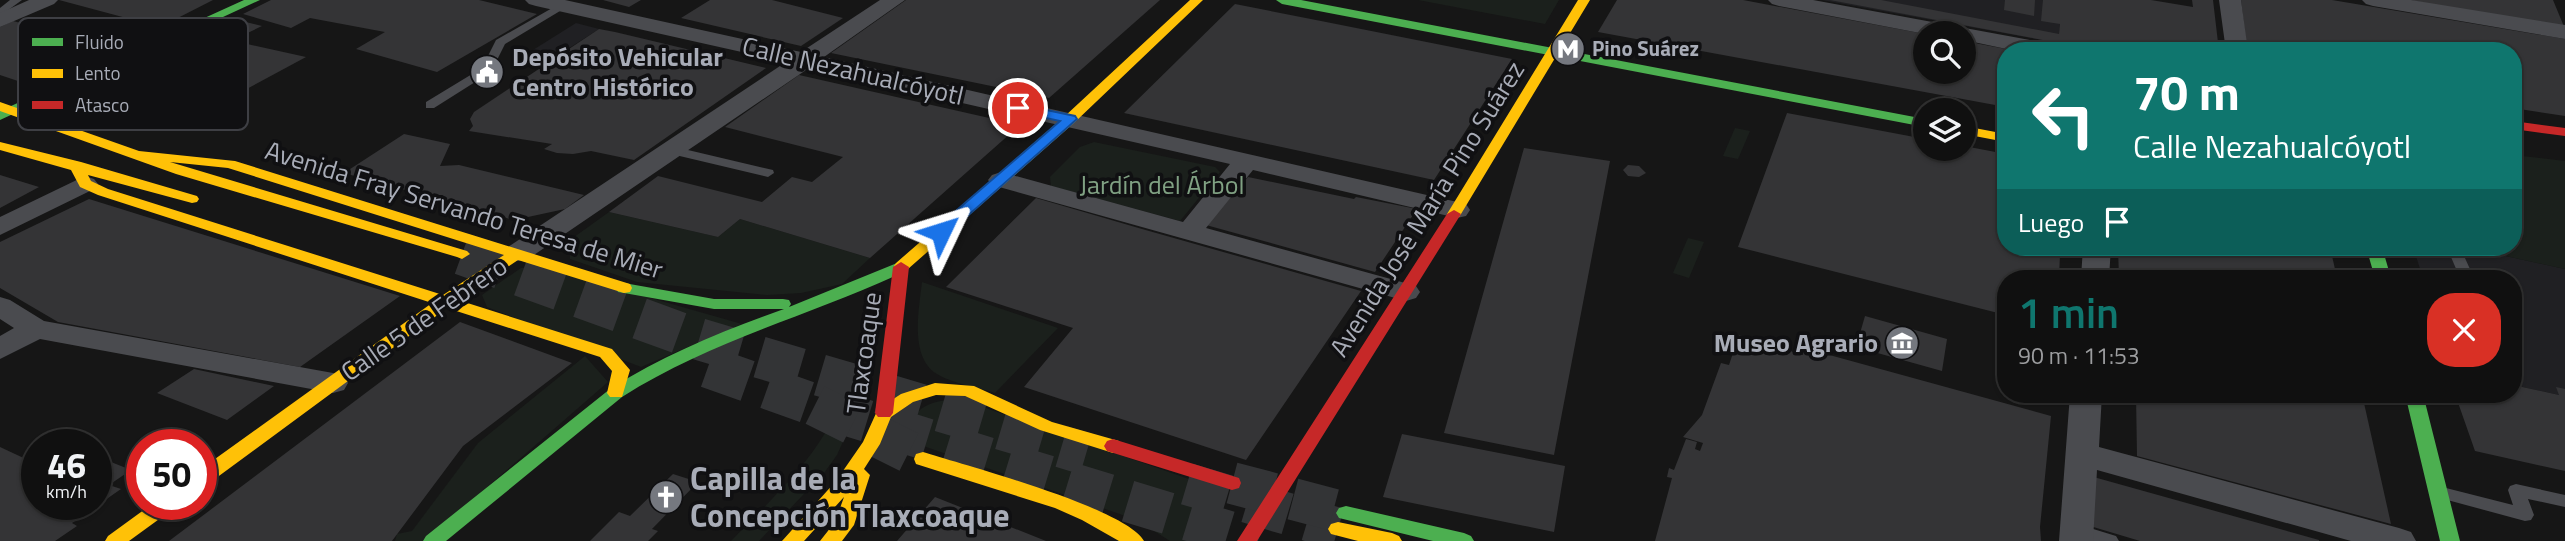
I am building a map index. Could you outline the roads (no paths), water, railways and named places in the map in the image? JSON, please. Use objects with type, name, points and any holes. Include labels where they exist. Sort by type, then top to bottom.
[{"type":"main road","points":[[213,18],[254,0]]},
{"type":"main road","points":[[433,541],[615,393],[645,373],[681,354],[816,303],[901,267],[1070,119],[1197,0]]},
{"type":"main road","points":[[1282,0],[1913,106]]},
{"type":"main road","points":[[1352,0],[1913,120]]},
{"type":"main road","name":"Avenida José María Pino Suárez","points":[[1247,541],[1406,292],[1584,0]]},
{"type":"main road","points":[[1976,117],[1997,121]]},
{"type":"main road","points":[[2522,126],[2565,132]]},
{"type":"main road","name":"Avenida Fray Servando Teresa de Mier","points":[[63,130],[181,171],[462,254]]},
{"type":"main road","points":[[1976,132],[1997,136]]},
{"type":"main road","points":[[2522,138],[2565,144]]},
{"type":"main road","points":[[0,146],[443,303],[606,353],[621,370],[615,393]]},
{"type":"main road","name":"Avenida Fray Servando Teresa de Mier","points":[[141,155],[230,164],[627,289],[674,299],[725,304],[816,303]]},
{"type":"main road","points":[[81,175],[211,205]]},
{"type":"main road","name":"Calle 5 de Febrero","points":[[217,467],[443,303],[518,253]]},
{"type":"main road","name":"Tlaxcoaque","points":[[792,541],[843,486],[871,444],[884,413],[901,267]]},
{"type":"main road","points":[[884,413],[907,398],[935,389],[968,390],[1046,426],[1232,483]]},
{"type":"main road","points":[[2416,403],[2450,541]]},
{"type":"main road","points":[[830,541],[844,525],[871,444]]},
{"type":"main road","points":[[923,459],[1080,512],[1128,533],[1134,541]]},
{"type":"main road","points":[[1346,513],[1464,541]]},
{"type":"main road","points":[[115,541],[144,520]]},
{"type":"main road","points":[[1338,529],[1392,541]]},
{"type":"street","points":[[0,21],[47,0]]},
{"type":"street","name":"Calle Nezahualcóyotl","points":[[536,0],[1070,119],[1457,210]]},
{"type":"street","name":"Calle 5 de Febrero","points":[[518,253],[894,0]]},
{"type":"street","points":[[1779,0],[1913,25]]},
{"type":"street","points":[[2230,0],[2236,42]]},
{"type":"street","points":[[2373,0],[2565,32]]},
{"type":"street","points":[[1976,36],[2005,42]]},
{"type":"street","points":[[1189,232],[1247,160]]},
{"type":"street","points":[[0,228],[81,175]]},
{"type":"street","points":[[1000,180],[1406,292]]},
{"type":"street","points":[[0,306],[36,329],[333,383]]},
{"type":"street","points":[[0,349],[36,329]]},
{"type":"street","points":[[2076,536],[2085,403]]},
{"type":"street","points":[[2082,454],[2399,541]]},
{"type":"lane","points":[[0,13],[17,0]]},
{"type":"lane","points":[[430,105],[487,70],[500,41],[561,6]]},
{"type":"lane","points":[[671,150],[768,173]]},
{"type":"lane","points":[[2438,492],[2525,515],[2516,490],[2565,501]]},
{"type":"lane","points":[[2076,536],[2109,541]]},
{"type":"tunnel","points":[[462,254],[685,335],[1086,454]]},
{"type":"tunnel","points":[[708,367],[815,405],[1258,541]]},
{"type":"tunnel","points":[[815,405],[923,459]]},
{"type":"tunnel","points":[[1232,483],[1346,513]]},
{"type":"tunnel","points":[[1187,484],[1338,529]]},
{"type":"place","name":"Pino Suárez","points":[[1568,49]]},
{"type":"place","name":"Depósito Vehicular Centro Histórico","points":[[487,72]]},
{"type":"place","name":"Museo Agrario","points":[[1902,343]]},
{"type":"place","name":"Capilla de la Concepción Tlaxcoaque","points":[[666,497]]},
{"type":"park label","name":"Jardín del Árbol","points":[[1162,185]]}]
